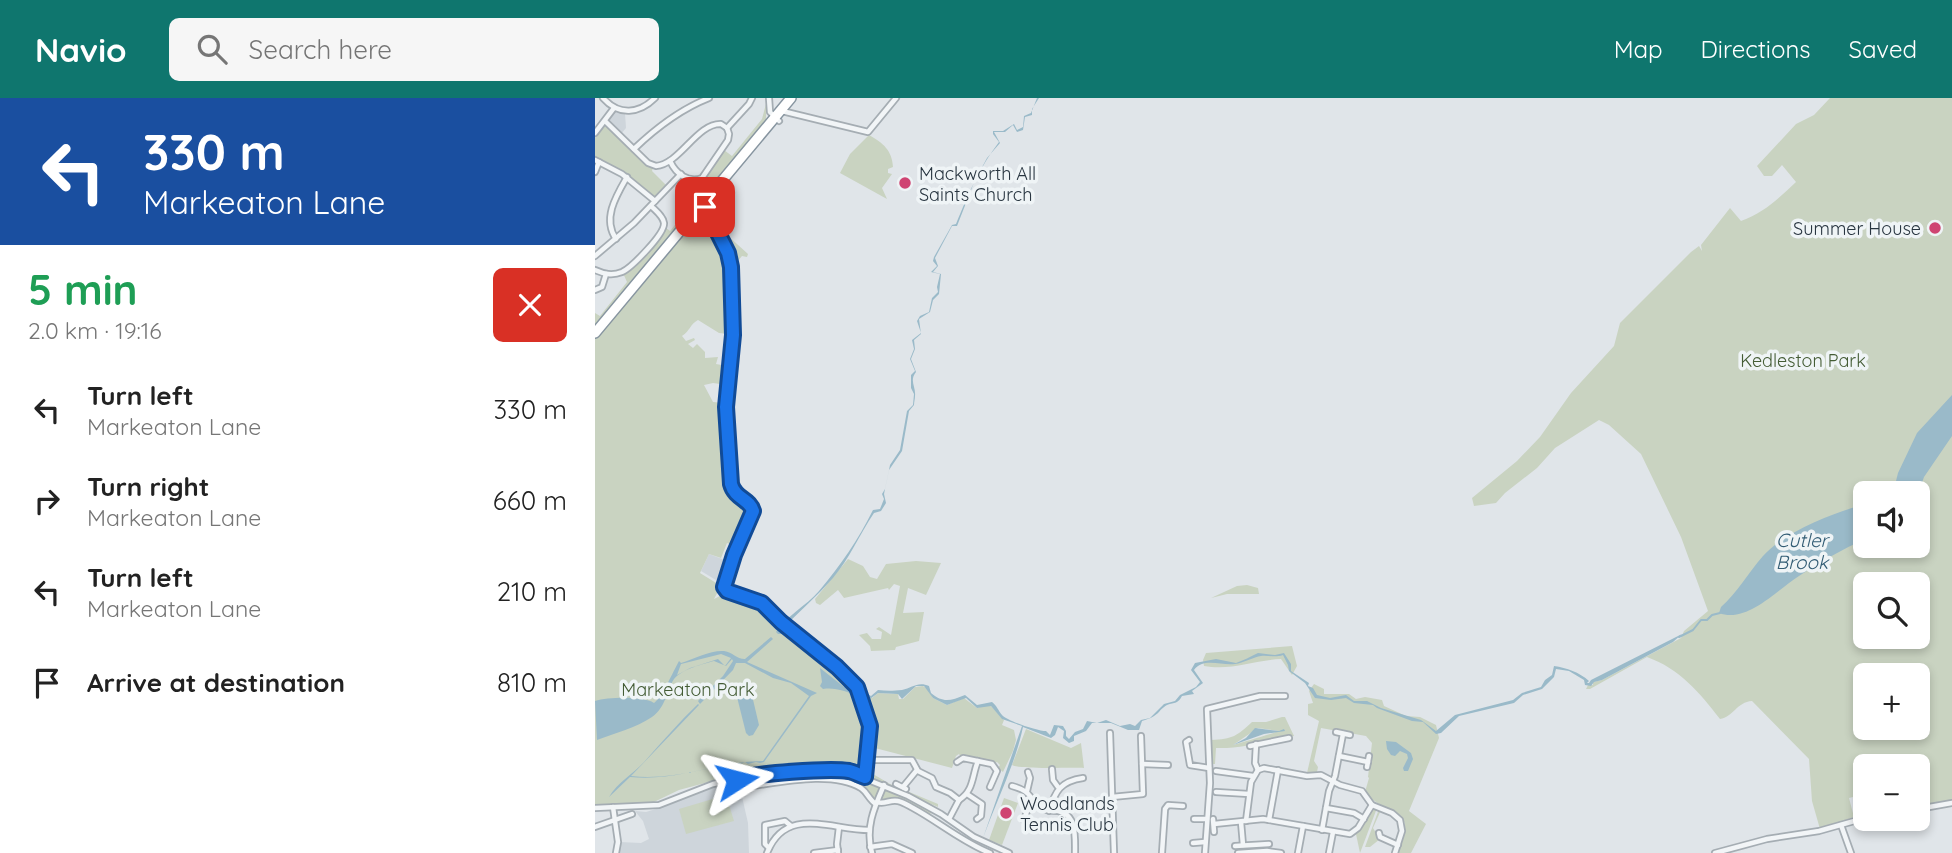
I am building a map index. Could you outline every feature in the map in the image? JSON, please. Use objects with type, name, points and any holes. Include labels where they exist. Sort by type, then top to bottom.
[{"type":"highway","points":[[781,116],[791,98]]},
{"type":"highway","points":[[595,333],[702,205],[797,98]]},
{"type":"street","points":[[603,98],[614,108],[628,112],[644,107],[656,98]]},
{"type":"street","points":[[634,149],[693,101],[709,98]]},
{"type":"street","points":[[727,128],[750,104],[752,98]]},
{"type":"street","points":[[769,98],[770,112],[781,116],[868,132],[896,98]]},
{"type":"street","points":[[595,132],[614,108]]},
{"type":"street","points":[[605,121],[653,166],[670,161],[711,125],[719,123],[727,128],[728,140],[702,178],[689,180],[670,161]]},
{"type":"street","points":[[595,172],[597,161],[627,177],[655,201]]},
{"type":"street","points":[[595,256],[651,206],[681,174]]},
{"type":"street","points":[[616,239],[610,229],[609,217],[627,177]]},
{"type":"street","points":[[702,205],[731,262],[733,335],[726,407],[731,484],[734,494],[750,505],[753,511],[723,585],[727,591],[762,603],[781,622],[837,667],[860,691],[870,726],[865,777]]},
{"type":"street","points":[[595,270],[618,274],[628,268],[661,232],[663,220],[651,206]]},
{"type":"street","points":[[595,290],[603,285],[606,274]]},
{"type":"street","points":[[1214,832],[1211,821],[1206,711],[1208,708],[1260,696],[1285,696]]},
{"type":"street","points":[[1336,732],[1350,735]]},
{"type":"street","points":[[1110,733],[1114,853]]},
{"type":"street","points":[[1322,830],[1343,734]]},
{"type":"street","points":[[1112,797],[1142,795],[1142,736]]},
{"type":"street","points":[[1258,770],[1255,763],[1257,749],[1253,745],[1286,740]]},
{"type":"street","points":[[1186,741],[1190,765],[1209,768]]},
{"type":"street","points":[[1339,756],[1368,762]]},
{"type":"street","points":[[957,762],[963,758],[991,763],[997,770],[990,787]]},
{"type":"street","points":[[874,760],[910,760],[917,770],[932,777],[936,787],[959,800]]},
{"type":"street","points":[[949,819],[959,800],[971,787],[978,761]]},
{"type":"street","points":[[1142,765],[1165,763]]},
{"type":"street","points":[[1243,845],[1244,821],[1253,776],[1264,768],[1307,776],[1321,775],[1362,792],[1372,805],[1392,813],[1400,820],[1402,831],[1395,853]]},
{"type":"street","points":[[1052,769],[1053,780],[1058,787]]},
{"type":"street","points":[[896,784],[904,788],[917,770]]},
{"type":"street","points":[[1269,820],[1278,770]]},
{"type":"street","points":[[595,808],[659,805],[711,785],[737,779],[848,771],[908,796],[974,837],[1009,853]]},
{"type":"street","points":[[1216,771],[1253,776]]},
{"type":"street","points":[[1027,791],[1030,778],[1028,772]]},
{"type":"street","points":[[1049,811],[1058,787],[1080,777]]},
{"type":"street","points":[[737,779],[739,785],[745,787],[802,779],[840,781],[863,789],[870,800],[877,803],[900,801],[970,844],[990,853]]},
{"type":"street","points":[[884,785],[869,830],[871,850],[892,844],[912,853]]},
{"type":"street","points":[[1012,786],[1027,791],[1041,807],[1063,813],[1073,823],[1075,853]]},
{"type":"street","points":[[1216,792],[1249,794]]},
{"type":"street","points":[[967,794],[982,804],[981,816],[977,819]]},
{"type":"street","points":[[1024,820],[1035,800]]},
{"type":"street","points":[[1063,813],[1069,804],[1082,803]]},
{"type":"street","points":[[1930,806],[1952,803]]},
{"type":"street","points":[[1194,819],[1269,820],[1353,833],[1372,805]]},
{"type":"street","points":[[1162,853],[1167,806],[1183,806]]},
{"type":"street","points":[[613,807],[618,842],[616,853]]},
{"type":"street","points":[[1326,808],[1354,813],[1364,819]]},
{"type":"street","points":[[595,827],[632,814]]},
{"type":"street","points":[[768,850],[765,844],[765,825],[785,821],[791,826]]},
{"type":"street","points":[[1205,853],[1211,821]]},
{"type":"street","points":[[768,850],[775,838],[791,826],[813,822],[869,830]]},
{"type":"street","points":[[1715,853],[1853,822]]},
{"type":"street","points":[[1841,825],[1851,853]]},
{"type":"street","points":[[814,853],[838,851],[839,827]]},
{"type":"street","points":[[1298,853],[1303,827]]},
{"type":"street","points":[[1329,853],[1333,832]]},
{"type":"street","points":[[970,844],[974,837]]},
{"type":"street","points":[[1380,837],[1398,845]]},
{"type":"street","points":[[1235,846],[1266,841]]},
{"type":"street","points":[[1193,843],[1205,842]]},
{"type":"street","points":[[1238,853],[1277,853]]},
{"type":"shaded area","points":[[617,110],[625,113],[626,128],[621,134],[608,120]]},
{"type":"shaded area","points":[[709,554],[730,562],[723,579],[716,580],[701,571]]},
{"type":"shaded area","points":[[720,785],[723,790],[740,788],[748,823],[749,853],[619,853],[620,842],[641,843],[649,839],[643,821],[635,811],[646,812],[666,806]]},
{"type":"green space","name":"Kedleston Park","points":[[1830,98],[1952,98],[1952,800],[1930,804],[1930,754],[1853,754],[1853,797],[1849,798],[1853,817],[1820,829],[1812,801],[1809,759],[1752,701],[1720,719],[1679,675],[1647,657],[1586,689],[1588,685],[1593,685],[1593,682],[1602,680],[1681,638],[1684,631],[1708,611],[1681,537],[1641,454],[1609,425],[1599,420],[1555,448],[1537,468],[1496,503],[1474,506],[1472,498],[1517,461],[1540,437],[1571,393],[1614,346],[1620,323],[1691,252],[1699,246],[1702,251],[1701,245],[1730,208],[1741,221],[1749,218],[1796,182],[1782,165],[1772,176],[1764,176],[1757,166],[1796,124],[1814,115]]},
{"type":"green space","points":[[766,104],[766,122],[595,329],[595,313],[600,316],[627,282],[623,273],[665,227],[670,231],[700,194],[703,187],[697,182],[706,177],[724,150],[732,156],[762,119]]},
{"type":"green space","points":[[604,127],[608,127],[653,168],[652,171],[667,186],[657,196],[653,196],[620,170],[595,158],[595,138]]},
{"type":"green space","points":[[869,135],[879,141],[891,156],[893,167],[888,169],[888,173],[892,174],[882,188],[887,199],[840,173],[850,154]]},
{"type":"green space","points":[[737,191],[720,214],[716,225],[708,205],[715,195],[718,197],[714,208],[720,210]]},
{"type":"green space","name":"Markeaton Park","points":[[699,212],[707,213],[729,265],[731,330],[728,334],[719,333],[698,320],[682,336],[686,341],[694,338],[695,340],[688,344],[693,348],[697,344],[705,352],[705,358],[718,357],[716,364],[727,366],[729,361],[727,385],[704,385],[713,402],[724,403],[729,490],[735,498],[734,501],[749,508],[749,515],[734,546],[727,543],[721,558],[709,554],[700,573],[721,586],[714,599],[728,592],[761,603],[779,623],[858,692],[868,724],[864,771],[844,767],[832,768],[853,771],[820,768],[776,772],[814,768],[751,772],[748,775],[749,772],[746,772],[679,790],[654,802],[595,807],[595,336]]},
{"type":"green space","points":[[716,225],[748,254],[747,257],[742,256],[736,263],[732,263]]},
{"type":"green space","points":[[848,559],[863,566],[870,577],[877,579],[886,564],[916,561],[941,563],[926,595],[908,588],[903,613],[924,612],[919,641],[896,647],[895,650],[871,651],[870,646],[859,635],[867,633],[872,639],[881,639],[882,632],[876,629],[879,627],[891,635],[900,586],[894,584],[889,590],[888,588],[844,598],[838,590],[820,605],[816,603],[815,599]]},
{"type":"green space","points":[[1237,586],[1258,588],[1259,594],[1227,594],[1211,598]]},
{"type":"green space","points":[[1292,646],[1297,666],[1292,675],[1281,659],[1224,667],[1204,666],[1206,653]]},
{"type":"green space","points":[[1314,684],[1324,689],[1324,694],[1349,694],[1356,699],[1365,697],[1382,700],[1384,706],[1436,725],[1439,738],[1409,811],[1426,824],[1411,853],[1398,853],[1404,837],[1403,818],[1374,801],[1365,792],[1372,743],[1366,736],[1321,728],[1314,761],[1318,767],[1317,772],[1307,773],[1319,721],[1308,715],[1308,704],[1313,703],[1309,691]]},
{"type":"green space","points":[[923,686],[933,698],[947,705],[964,698],[977,708],[991,706],[1004,720],[1002,725],[1014,730],[1016,740],[1003,772],[998,768],[1000,765],[997,762],[994,764],[961,757],[959,754],[952,768],[871,747],[874,726],[864,698],[872,698],[878,693],[898,694],[899,699],[903,699],[915,687]]},
{"type":"green space","points":[[1285,717],[1294,736],[1245,746],[1216,748],[1215,764],[1212,764],[1211,740],[1234,736],[1252,722]],"holes":[[[1258,728],[1279,731],[1251,740],[1233,745]]]},
{"type":"green space","points":[[1026,729],[1071,748],[1081,743],[1084,768],[1012,765]]},
{"type":"green space","points":[[869,765],[872,766],[873,774],[938,804],[938,807],[931,804],[939,811],[869,776]]},
{"type":"green space","points":[[845,773],[879,786],[881,789],[877,799],[872,800],[862,790],[848,784],[833,781],[798,780],[750,785],[744,785],[743,782],[803,774]]},
{"type":"green space","points":[[885,789],[902,795],[933,813],[928,814],[898,799],[882,802],[880,798]]},
{"type":"green space","points":[[726,795],[734,821],[686,834],[679,809]]},
{"type":"green space","name":"Woodlands Tennis Club","points":[[1004,798],[1018,803],[1002,845],[989,840]]},
{"type":"green space","points":[[1377,808],[1360,853],[1356,834]]},
{"type":"green space","points":[[1379,809],[1381,810],[1373,828],[1380,839],[1370,847],[1365,847]]},
{"type":"water","points":[[1032,110],[1032,115],[1025,117],[1023,130],[1017,132],[1013,125],[1005,132],[994,132],[1000,143],[991,154],[999,142],[993,131],[1003,131],[1014,124],[1017,130],[1023,127],[1024,116]]},
{"type":"water","points":[[973,185],[957,226],[952,226],[935,258],[938,266],[933,272],[941,274],[939,294],[933,300],[930,312],[919,319],[921,332],[917,321],[920,316],[929,312],[932,298],[938,292],[940,274],[931,272],[937,266],[933,261],[934,257],[952,225],[956,224]]},
{"type":"water","points":[[921,333],[914,340],[915,349],[911,359],[916,372],[913,378],[914,405],[909,411],[902,451],[889,470],[884,494],[886,503],[881,511],[874,513],[833,578],[783,628],[793,638],[778,634],[776,632],[790,616],[814,596],[835,572],[873,510],[880,509],[890,465],[900,450],[907,411],[913,405],[911,375],[915,371],[910,359],[914,349],[912,340]]},
{"type":"water","points":[[1952,395],[1952,436],[1923,481],[1896,481],[1898,473],[1917,433]]},
{"type":"water","name":"Cutler Brook","points":[[1853,508],[1853,545],[1815,566],[1751,610],[1730,615],[1719,613],[1721,607],[1772,547],[1797,531]]},
{"type":"water","points":[[1682,634],[1673,642],[1594,682],[1591,686],[1585,685],[1584,680],[1569,671],[1556,669],[1554,677],[1542,689],[1523,695],[1514,703],[1459,716],[1441,733],[1436,734],[1423,722],[1412,721],[1373,705],[1354,703],[1346,698],[1331,700],[1315,698],[1305,683],[1289,671],[1283,655],[1261,656],[1235,664],[1202,664],[1194,670],[1203,683],[1192,691],[1194,694],[1182,696],[1178,702],[1167,705],[1150,718],[1164,704],[1175,701],[1180,695],[1196,687],[1200,682],[1191,670],[1195,663],[1216,659],[1236,663],[1258,653],[1284,653],[1291,664],[1291,671],[1309,683],[1308,686],[1313,688],[1317,695],[1330,698],[1346,695],[1354,701],[1367,701],[1421,720],[1436,731],[1455,715],[1513,700],[1522,693],[1541,687],[1552,675],[1554,666],[1577,673],[1589,683]]},
{"type":"water","points":[[771,637],[773,639],[747,662],[817,693],[811,696],[764,762],[748,764],[745,762],[763,761],[809,696],[791,683],[773,678],[745,663],[736,663],[733,670],[700,704],[698,701],[723,676],[733,661],[732,659],[725,666],[731,658],[721,654],[681,664],[677,675],[681,673],[671,684],[657,713],[646,721],[597,740],[595,701],[626,698],[654,703],[679,661],[681,663],[719,651],[745,659]]},
{"type":"water","points":[[820,668],[844,687],[853,688],[851,691],[863,694],[862,691],[871,696],[878,690],[902,690],[922,684],[929,686],[931,693],[943,700],[965,695],[977,705],[992,702],[1005,717],[1046,731],[1050,735],[1054,725],[1063,726],[1069,739],[1075,732],[1083,729],[1087,721],[1097,723],[1092,723],[1069,743],[1063,738],[1064,731],[1058,727],[1051,738],[1023,727],[983,838],[1022,726],[1002,719],[991,706],[977,708],[966,698],[947,705],[933,698],[924,686],[916,686],[902,699],[898,694],[878,693],[870,699],[836,689],[823,689],[820,686]]},
{"type":"water","points":[[747,685],[750,687],[759,725],[753,735],[749,736],[735,689]]},
{"type":"water","points":[[699,705],[631,776],[648,777],[630,777],[609,797],[677,725]]},
{"type":"water","points":[[1150,718],[1142,721],[1139,730],[1128,730],[1111,723],[1097,723],[1106,720],[1120,726],[1135,726],[1141,720]]},
{"type":"water","points":[[1255,728],[1285,731],[1264,734],[1233,745],[1246,738]]},
{"type":"water","points":[[1386,741],[1396,742],[1411,753],[1413,759],[1408,771],[1403,768],[1407,754],[1400,751],[1395,756],[1391,755]]},
{"type":"waterway","points":[[1679,637],[1693,630],[1701,620],[1720,613]]},
{"type":"place","name":"Mackworth All Saints Church","points":[[905,183]]},
{"type":"place","name":"Summer House","points":[[1935,228]]},
{"type":"place","name":"Woodlands Tennis Club","points":[[1006,813]]},
{"type":"route","points":[[705,207],[728,253],[731,267],[733,335],[726,407],[731,484],[734,494],[750,505],[753,511],[723,583],[724,587],[727,591],[758,600],[805,643],[837,667],[860,691],[870,726],[865,777],[848,771],[822,771],[737,780]]}]
